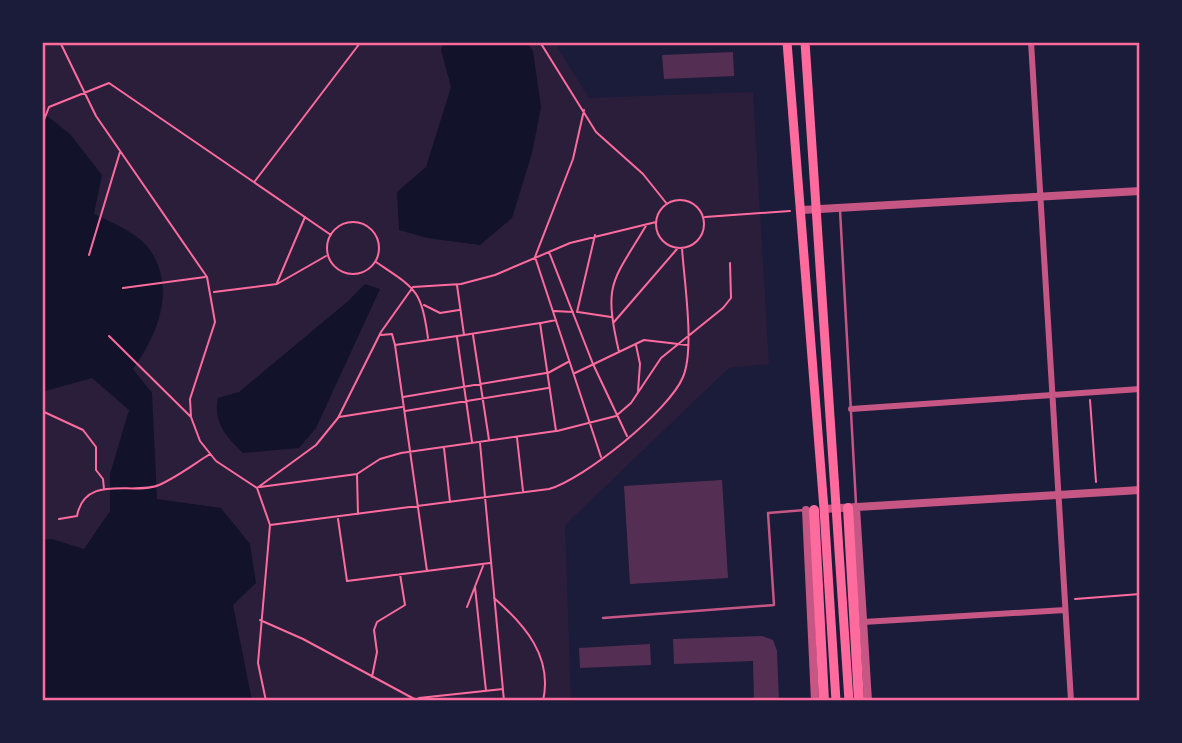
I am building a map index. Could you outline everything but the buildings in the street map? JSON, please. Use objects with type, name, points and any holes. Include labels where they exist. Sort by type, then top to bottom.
[{"type":"highway","points":[[847,508],[848,588],[859,701]]},
{"type":"highway","points":[[815,510],[824,590],[824,701]]},
{"type":"main road","points":[[787,42],[802,210],[815,510]]},
{"type":"main road","points":[[805,42],[816,211],[847,508]]},
{"type":"main road","points":[[848,588],[849,701]]},
{"type":"main road","points":[[824,590],[836,701]]},
{"type":"street","points":[[1031,42],[1071,701]]},
{"type":"street","points":[[802,210],[1140,191]]},
{"type":"street","points":[[850,409],[1140,389]]},
{"type":"street","points":[[815,701],[815,510],[1140,491]]},
{"type":"street","points":[[847,508],[863,622],[868,701]]},
{"type":"street","points":[[863,622],[1065,610]]},
{"type":"lane","points":[[839,209],[850,409],[847,508]]},
{"type":"lane","points":[[603,618],[774,605],[768,513],[815,510]]},
{"type":"path","points":[[60,42],[96,116],[207,276],[212,292],[215,322],[190,399],[191,416],[200,441],[210,454],[257,488],[270,525],[258,663],[266,701]]},
{"type":"path","points":[[255,182],[360,42]]},
{"type":"path","points":[[540,42],[596,132],[643,174],[667,204]]},
{"type":"path","points":[[42,125],[49,107],[110,83],[331,235]]},
{"type":"path","points":[[584,110],[573,159],[535,257],[602,459]]},
{"type":"path","points":[[89,255],[121,151]]},
{"type":"path","points":[[687,201],[695,204],[704,217],[705,225],[699,240],[682,248],[663,242],[656,222],[659,211],[667,204],[687,201]]},
{"type":"path","points":[[704,217],[802,210]]},
{"type":"path","points":[[276,284],[305,217]]},
{"type":"path","points":[[348,222],[365,225],[376,237],[378,253],[375,261],[362,272],[354,274],[337,269],[328,255],[331,235],[348,222]]},
{"type":"path","points":[[413,287],[457,284],[495,275],[549,251],[595,235],[656,222]]},
{"type":"path","points":[[619,352],[609,300],[612,284],[648,223]]},
{"type":"path","points":[[577,312],[595,235]]},
{"type":"path","points":[[612,323],[678,248]]},
{"type":"path","points":[[270,525],[485,498],[564,485],[628,438],[675,390],[684,376],[688,345],[682,248]]},
{"type":"path","points":[[549,251],[593,364],[615,416],[628,438]]},
{"type":"path","points":[[212,292],[276,284],[328,255]]},
{"type":"path","points":[[375,261],[413,287],[423,304],[428,340]]},
{"type":"path","points":[[257,488],[357,474],[380,459],[410,452],[591,425],[615,416],[638,394],[661,358],[723,309],[731,298],[730,263]]},
{"type":"path","points":[[123,288],[207,276]]},
{"type":"path","points":[[457,284],[464,335]]},
{"type":"path","points":[[257,488],[316,446],[339,417],[379,336],[413,287]]},
{"type":"path","points":[[423,304],[440,313],[460,310]]},
{"type":"path","points":[[553,311],[612,317]]},
{"type":"path","points":[[395,345],[556,320]]},
{"type":"path","points":[[540,323],[556,431]]},
{"type":"path","points":[[379,336],[392,334],[395,345],[427,571]]},
{"type":"path","points":[[473,334],[489,441]]},
{"type":"path","points":[[109,336],[191,416]]},
{"type":"path","points":[[456,336],[472,444]]},
{"type":"path","points":[[574,374],[652,338],[688,345]]},
{"type":"path","points":[[636,344],[640,364],[638,394]]},
{"type":"path","points":[[402,397],[547,373],[570,362]]},
{"type":"path","points":[[404,411],[549,388]]},
{"type":"path","points":[[1090,393],[1096,493]]},
{"type":"path","points":[[339,417],[403,407]]},
{"type":"path","points":[[42,411],[83,430],[96,447],[96,470],[103,479],[104,490]]},
{"type":"path","points":[[517,437],[523,492]]},
{"type":"path","points":[[480,442],[504,701]]},
{"type":"path","points":[[444,447],[450,502]]},
{"type":"path","points":[[58,519],[77,516],[85,497],[104,490],[158,486],[210,454]]},
{"type":"path","points":[[357,474],[358,514]]},
{"type":"path","points":[[338,517],[347,581],[491,563]]},
{"type":"path","points":[[467,607],[484,564]]},
{"type":"path","points":[[372,678],[377,652],[373,630],[377,622],[405,605],[400,574]]},
{"type":"path","points":[[475,587],[486,691]]},
{"type":"path","points":[[1065,600],[1140,594]]},
{"type":"path","points":[[494,598],[530,635],[544,663],[543,701]]},
{"type":"path","points":[[260,620],[303,639],[398,692],[418,700],[503,690]]},
{"type":"shaded area","points":[[42,42],[554,42],[589,98],[753,92],[769,364],[729,368],[565,525],[571,701],[42,701]]},
{"type":"shaded area","points":[[444,42],[527,42],[533,51],[541,107],[532,153],[512,218],[480,245],[427,238],[399,230],[397,192],[426,167],[451,87],[441,50]]},
{"type":"shaded area","points":[[42,112],[70,134],[102,175],[94,214],[141,240],[152,253],[159,268],[163,298],[160,314],[149,343],[133,369],[152,393],[157,499],[221,508],[250,544],[256,583],[233,605],[252,701],[42,701],[42,540],[52,539],[84,549],[110,511],[110,474],[129,410],[92,378],[42,392]]},
{"type":"shaded area","points":[[365,284],[380,289],[316,428],[299,448],[243,453],[231,441],[219,422],[218,398],[239,392]]}]
